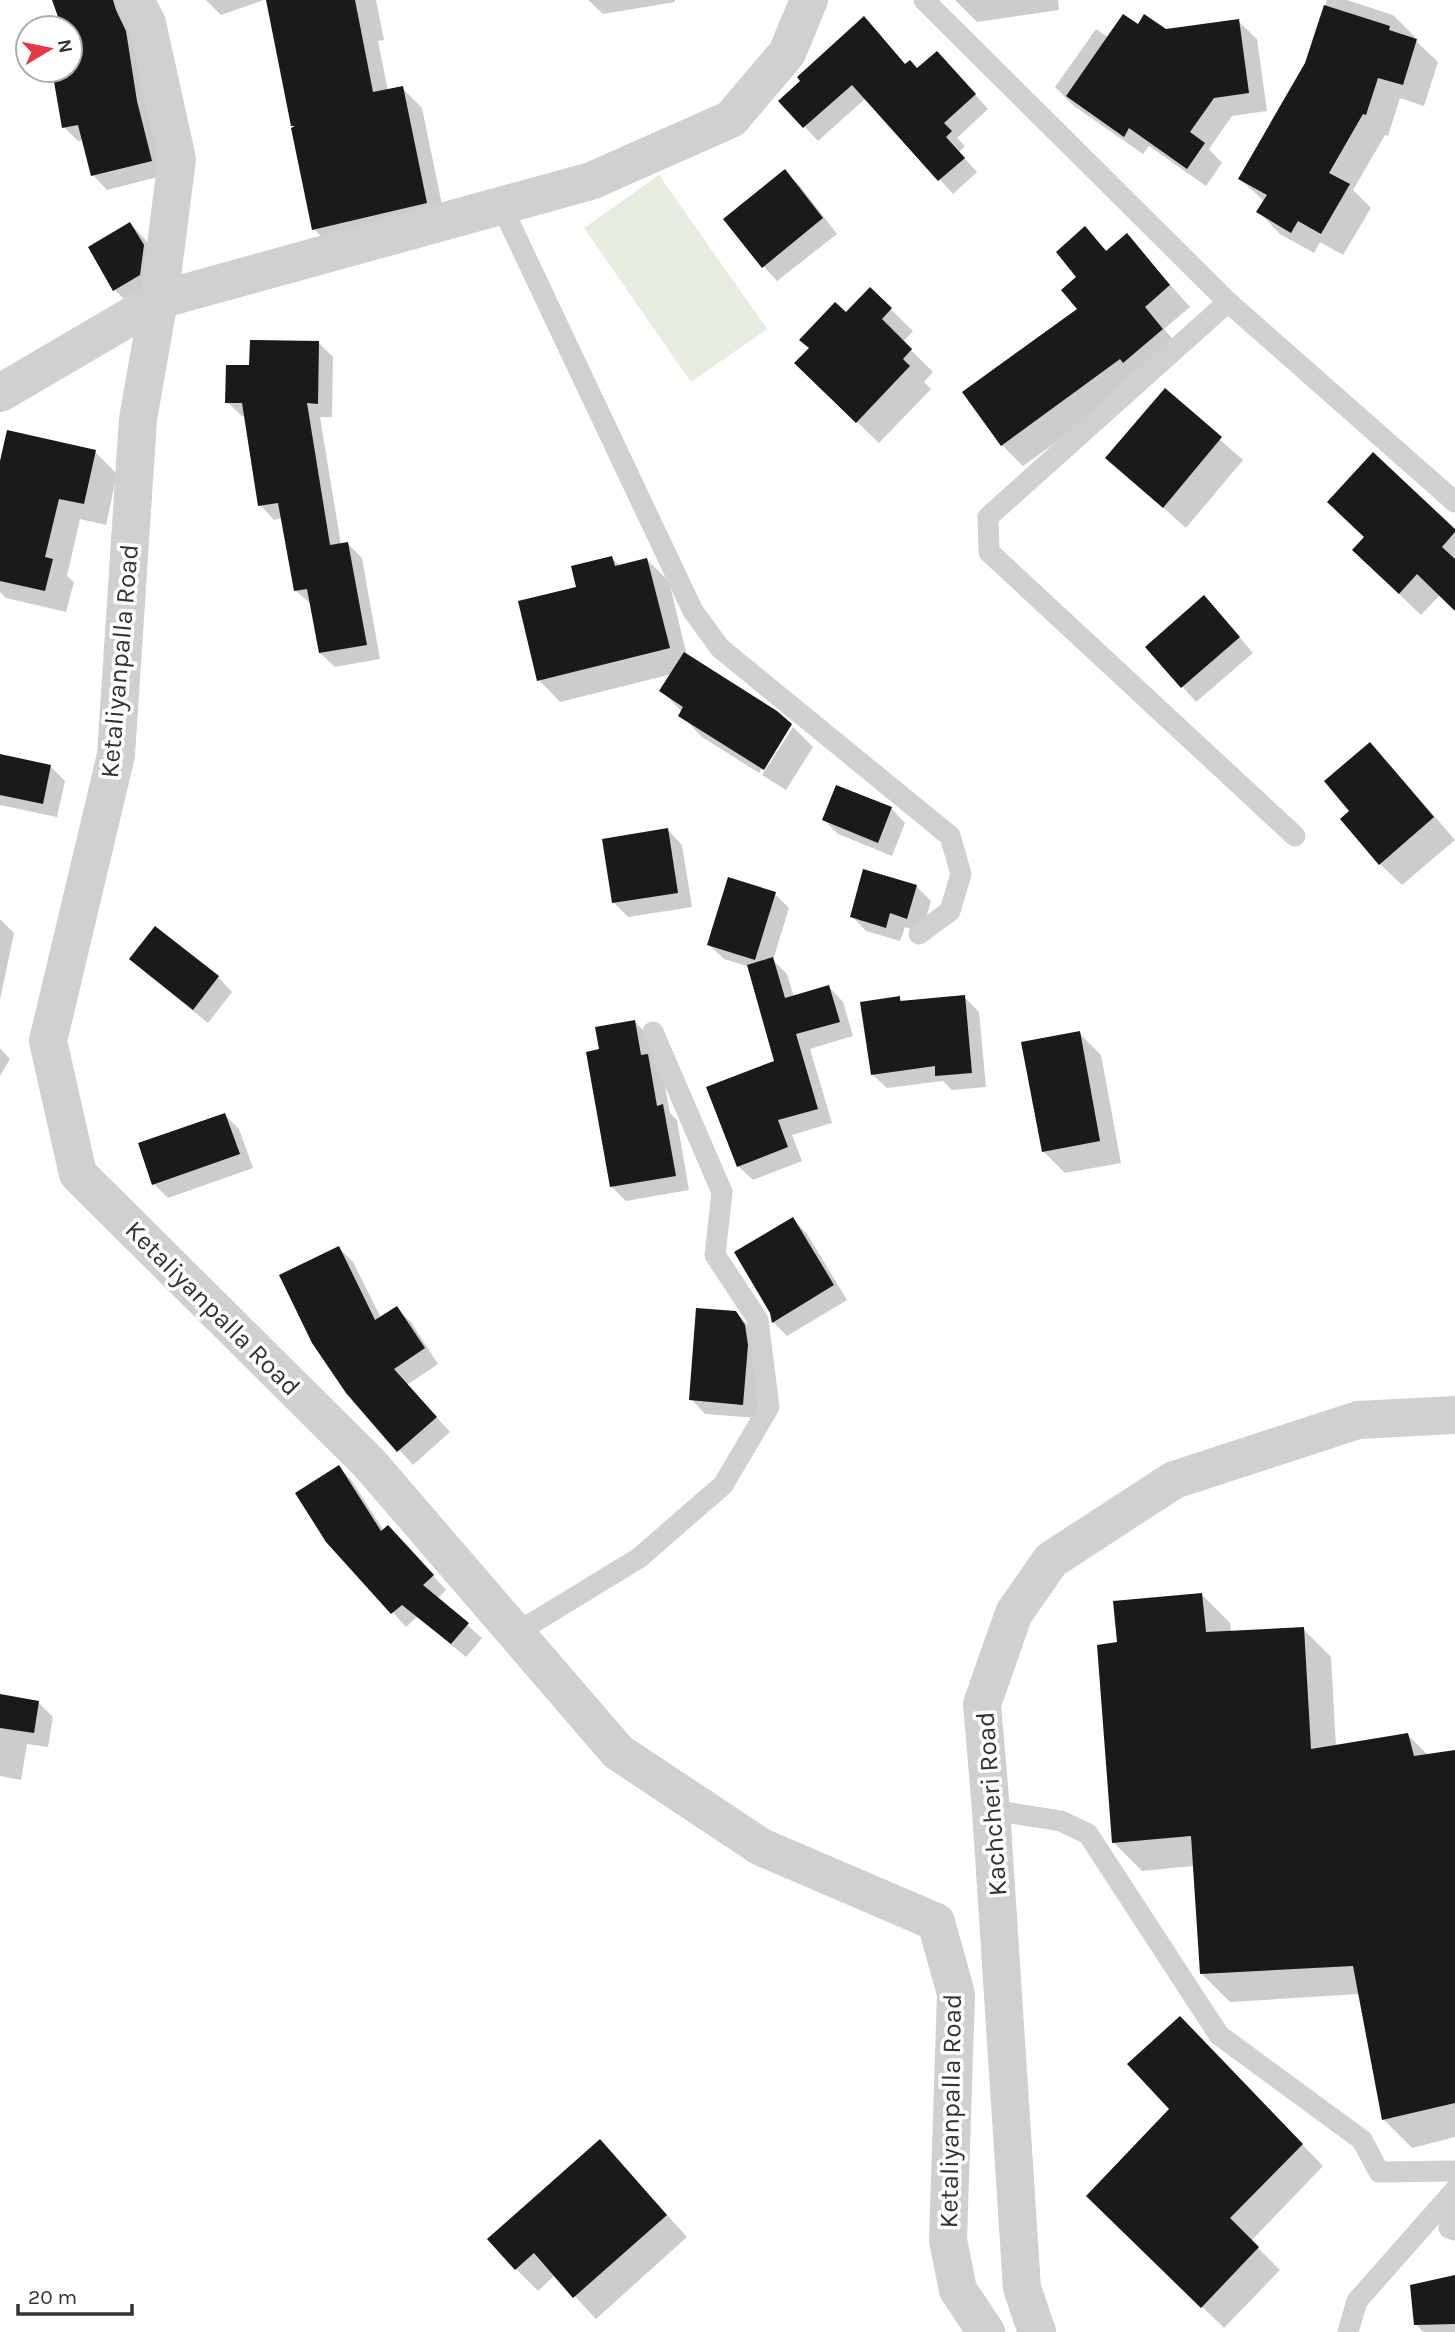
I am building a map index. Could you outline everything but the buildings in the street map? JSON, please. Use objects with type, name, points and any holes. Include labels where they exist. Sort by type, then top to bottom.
[{"type":"street","name":"Ketaliyanpalla Road","points":[[135,0],[147,23],[177,159],[159,300],[138,419],[116,755],[48,1041],[78,1174],[369,1463],[618,1752],[761,1847],[936,1922],[956,1994],[948,2240],[958,2290],[986,2332]]},
{"type":"street","points":[[0,393],[159,300],[591,181],[732,118],[787,53],[809,0]]},
{"type":"street","name":"Kachcheri Road","points":[[1037,2332],[1022,2288],[982,1704],[1014,1613],[1051,1560],[1174,1480],[1358,1420],[1455,1415]]},
{"type":"lane","points":[[924,0],[1228,302],[1455,502]]},
{"type":"lane","points":[[501,205],[692,611],[720,648],[950,836],[961,874],[954,899],[950,911],[919,934]]},
{"type":"lane","points":[[1228,302],[988,517],[989,552],[1295,836]]},
{"type":"lane","points":[[516,1633],[639,1558],[723,1485],[769,1407],[758,1320],[715,1255],[722,1192],[653,1032]]},
{"type":"lane","points":[[991,1810],[1061,1821],[1088,1834],[1219,2035],[1362,2140],[1379,2172],[1455,2171]]},
{"type":"lane","points":[[1348,2332],[1357,2301],[1455,2190]]},
{"type":"lane","points":[[1455,2213],[1449,2228],[1455,2230]]},
{"type":"shaded area","points":[[659,175],[767,329],[691,382],[584,228]]}]
